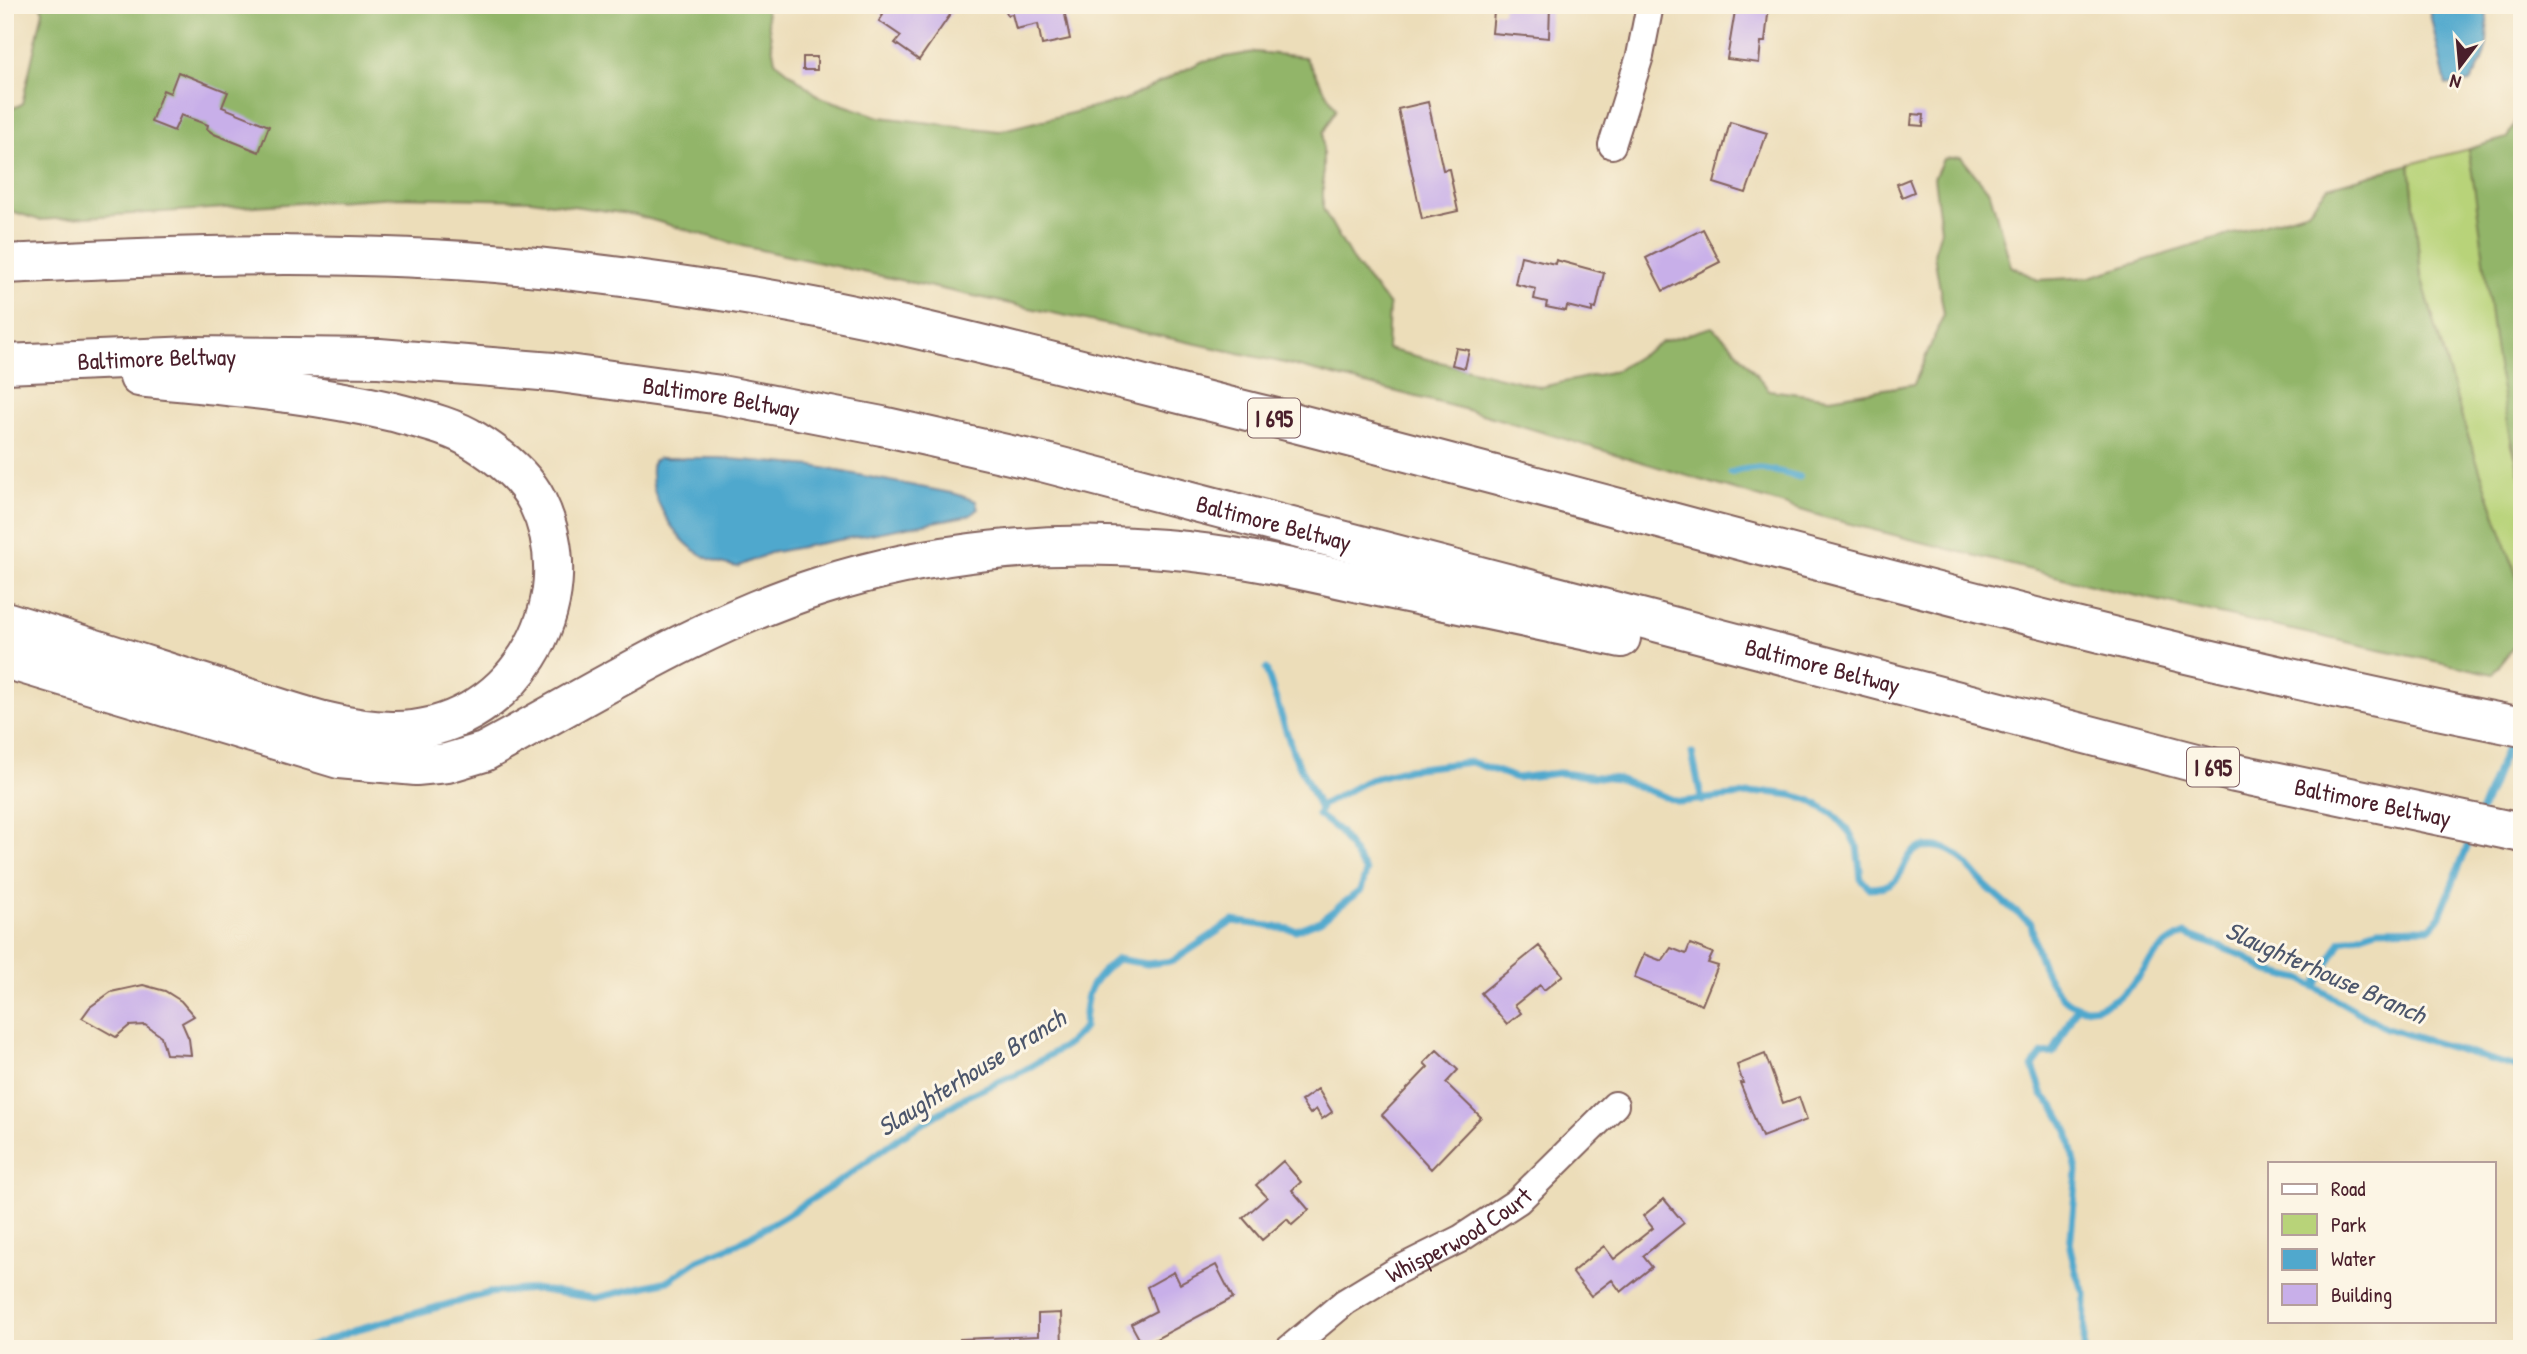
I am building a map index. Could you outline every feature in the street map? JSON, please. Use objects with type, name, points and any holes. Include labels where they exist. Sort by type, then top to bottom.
[{"type":"highway","name":"I 695","points":[[5,264],[185,255],[372,257],[566,270],[731,293],[899,325],[979,344],[1392,447],[2075,627],[2372,698],[2522,727]]},
{"type":"highway","name":"Baltimore Beltway","points":[[10,364],[192,356],[379,358],[553,372],[721,394],[882,426],[1042,463],[2235,773],[2522,833]]},
{"type":"highway","points":[[10,364],[334,398],[420,419],[471,438],[517,472],[536,499],[548,529],[555,567],[541,633],[515,677],[490,701],[465,716],[434,725],[392,731],[332,723],[10,630]]},
{"type":"highway","points":[[10,630],[326,755],[382,765],[416,766],[447,763],[484,752],[720,624],[821,586],[937,559],[1064,545],[1117,546],[1228,557],[1306,571],[2053,726]]},
{"type":"street","points":[[1612,145],[1640,56],[1650,5]]},
{"type":"street","name":"Whisperwood Court","points":[[1289,1349],[1345,1302],[1396,1271],[1460,1239],[1518,1201],[1615,1105]]},
{"type":"green space","points":[[40,5],[765,5],[775,61],[820,97],[880,117],[999,131],[1124,100],[1203,61],[1255,52],[1305,57],[1336,109],[1323,133],[1323,209],[1354,263],[1389,305],[1387,349],[1541,387],[1615,371],[1662,342],[1712,327],[1731,344],[1769,390],[1830,398],[1914,384],[1944,314],[1934,254],[1941,229],[1934,178],[1943,159],[1961,157],[1990,193],[2011,266],[2038,280],[2090,277],[2308,211],[2328,187],[2410,164],[2421,276],[2463,421],[2522,591],[2522,635],[2493,674],[2110,590],[1827,518],[1475,412],[1280,362],[742,246],[635,215],[531,200],[396,197],[39,220],[5,209],[5,112],[22,104],[43,11]]},
{"type":"green space","points":[[2522,107],[2522,480],[2503,398],[2468,149],[2507,138]]},
{"type":"green space","points":[[2468,149],[2483,228],[2495,340],[2512,446],[2522,480],[2522,591],[2463,421],[2421,276],[2410,164]]},
{"type":"water","points":[[2428,5],[2486,5],[2487,45],[2470,82],[2446,85]]},
{"type":"water","points":[[659,458],[719,458],[813,466],[956,494],[976,501],[978,508],[971,515],[770,553],[737,567],[700,554],[671,526],[654,487],[653,461]]},
{"type":"building","points":[[869,5],[943,5],[952,12],[919,60],[895,43],[901,36],[879,21],[883,15]]},
{"type":"building","points":[[1005,5],[1063,5],[1070,39],[1042,45],[1038,24],[1016,29],[1012,14],[1007,15]]},
{"type":"building","points":[[1504,5],[1550,5],[1549,38],[1492,33],[1494,12],[1503,13]]},
{"type":"building","points":[[1736,5],[1769,5],[1765,42],[1761,42],[1759,63],[1727,59]]},
{"type":"building","points":[[803,57],[817,57],[817,70],[803,70]]},
{"type":"building","points":[[178,72],[228,92],[222,107],[269,126],[259,152],[214,134],[207,129],[208,125],[181,115],[174,131],[151,122],[163,90],[170,93]]},
{"type":"building","points":[[1428,102],[1443,170],[1449,169],[1458,211],[1422,219],[1398,109]]},
{"type":"building","points":[[1912,114],[1924,115],[1923,126],[1911,125]]},
{"type":"building","points":[[1730,122],[1767,133],[1746,193],[1714,183]]},
{"type":"building","points":[[1909,179],[1914,192],[1902,197],[1897,184]]},
{"type":"building","points":[[1703,229],[1720,262],[1663,291],[1646,258]]},
{"type":"building","points":[[1521,256],[1555,264],[1556,260],[1604,273],[1596,309],[1592,308],[1592,312],[1567,306],[1566,311],[1546,307],[1547,302],[1534,299],[1536,289],[1515,284]]},
{"type":"building","points":[[1456,348],[1469,350],[1465,368],[1452,365]]},
{"type":"building","points":[[1690,944],[1713,953],[1708,963],[1718,966],[1702,1005],[1634,978],[1644,954],[1662,961],[1671,948],[1686,954]]},
{"type":"building","points":[[1539,946],[1563,975],[1544,990],[1540,985],[1515,1005],[1521,1013],[1507,1024],[1481,993]]},
{"type":"building","points":[[143,985],[165,991],[181,1001],[194,1016],[182,1023],[189,1039],[191,1055],[166,1054],[161,1036],[145,1025],[129,1026],[116,1037],[82,1018],[90,1007],[111,992]]},
{"type":"building","points":[[1437,1050],[1458,1070],[1446,1083],[1481,1117],[1431,1169],[1382,1115],[1428,1067],[1424,1063]]},
{"type":"building","points":[[1765,1054],[1783,1103],[1799,1097],[1807,1120],[1762,1137],[1740,1083],[1743,1083],[1737,1065]]},
{"type":"building","points":[[1318,1089],[1332,1112],[1322,1119],[1316,1109],[1310,1114],[1301,1101]]},
{"type":"building","points":[[1283,1161],[1301,1182],[1292,1190],[1309,1210],[1292,1225],[1287,1219],[1262,1240],[1243,1218],[1267,1197],[1256,1185]]},
{"type":"building","points":[[1664,1199],[1684,1223],[1643,1256],[1652,1267],[1621,1292],[1612,1280],[1591,1296],[1572,1272],[1604,1246],[1614,1259],[1653,1228],[1643,1216]]},
{"type":"building","points":[[1216,1265],[1233,1298],[1143,1346],[1131,1324],[1156,1311],[1147,1287],[1174,1272],[1180,1284]]},
{"type":"building","points":[[1061,1313],[1062,1349],[961,1349],[960,1339],[1038,1336],[1038,1314]]},
{"type":"waterway","points":[[1731,473],[1756,469],[1799,477]]},
{"type":"waterway","points":[[1266,669],[1293,752],[1320,809]]},
{"type":"waterway","points":[[2480,813],[2511,736]]},
{"type":"waterway","points":[[1692,753],[1702,801]]},
{"type":"waterway","name":"Slaughterhouse Branch","points":[[303,1349],[354,1330],[489,1293],[534,1289],[595,1298],[668,1281],[698,1260],[737,1244],[785,1216],[840,1181],[900,1137],[969,1095],[1023,1071],[1068,1044],[1084,1028],[1090,989],[1100,974],[1117,959],[1147,964],[1173,961],[1233,921],[1296,930],[1320,921],[1361,890],[1366,872],[1339,831],[1318,815],[1322,805],[1370,779],[1408,769],[1471,762],[1516,778],[1559,773],[1618,779],[1679,802],[1767,792],[1792,795],[1810,800],[1833,814],[1850,833],[1857,847],[1861,879],[1869,888],[1893,882],[1910,856],[1925,847],[1945,849],[1960,858],[1985,885],[2031,923],[2046,974],[2055,989],[2067,1001],[2080,1007],[2096,1007],[2115,999],[2134,983],[2162,948],[2185,934],[2244,956],[2266,971],[2301,979],[2386,1028],[2522,1069]]},
{"type":"waterway","points":[[2315,986],[2341,941],[2377,929],[2430,928],[2439,918],[2472,834]]},
{"type":"waterway","points":[[2077,1006],[2053,1053],[2042,1054],[2033,1066],[2043,1095],[2055,1108],[2068,1131],[2077,1171],[2070,1247],[2076,1273],[2085,1294],[2084,1349]]}]
